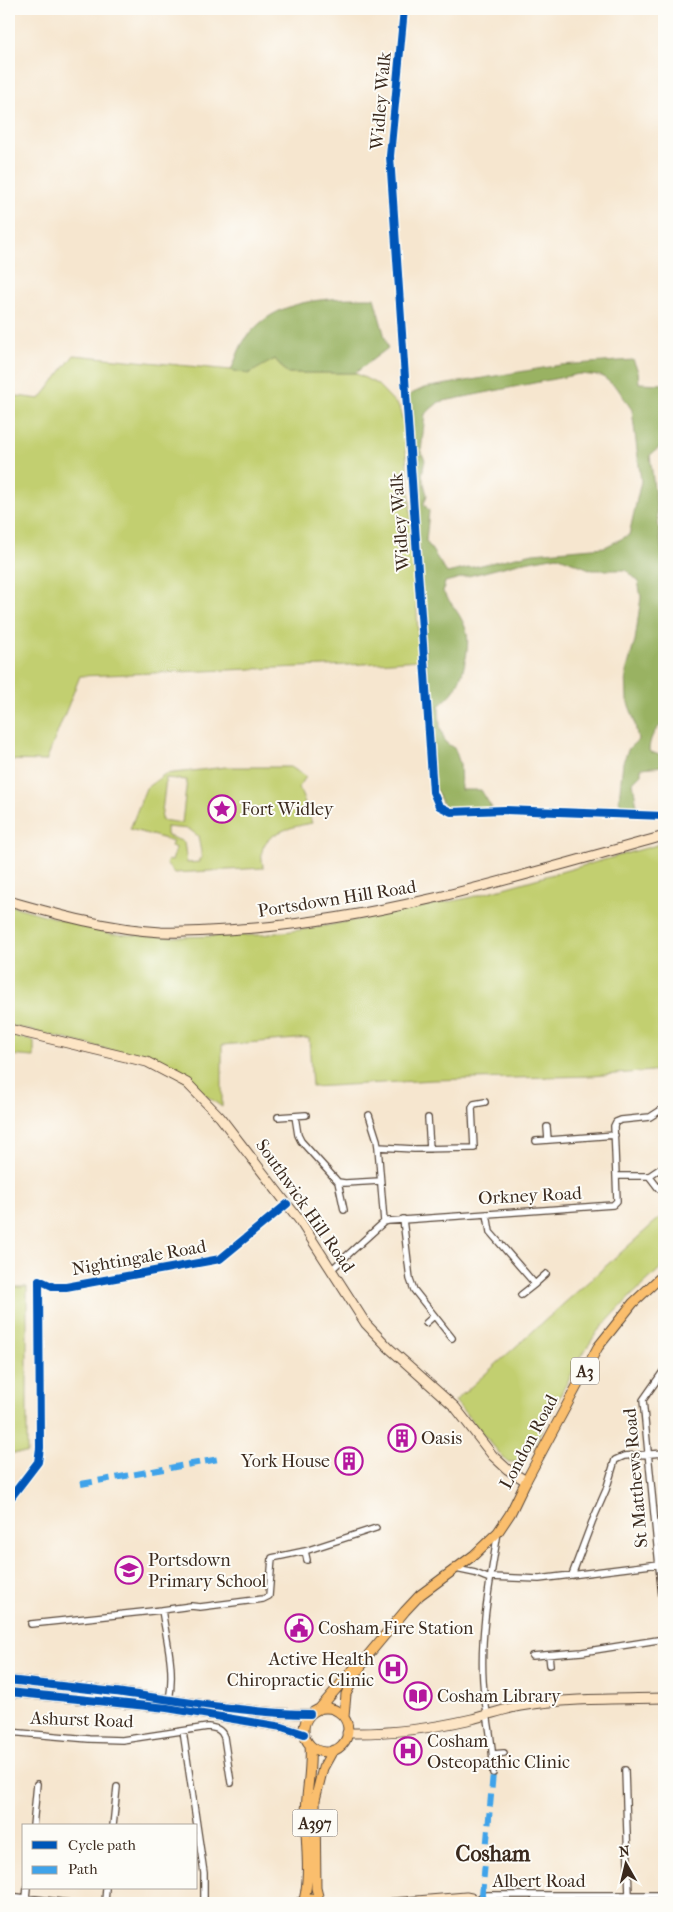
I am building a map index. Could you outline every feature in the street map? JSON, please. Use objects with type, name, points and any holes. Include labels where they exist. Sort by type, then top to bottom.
[{"type":"main road","name":"Portsdown Hill Road","points":[[9,901],[81,920],[116,927],[160,932],[205,932],[290,925],[428,901],[664,836]]},
{"type":"main road","name":"Southwick Hill Road","points":[[9,1029],[148,1062],[186,1083],[220,1117],[287,1204],[366,1324],[389,1348],[455,1408],[493,1456],[507,1469],[526,1481]]},
{"type":"main road","name":"London Road","points":[[498,1532],[510,1514],[598,1347],[633,1303],[664,1274]]},
{"type":"main road","name":"A3","points":[[310,1714],[319,1709],[420,1595],[474,1555],[498,1532]]},
{"type":"main road","name":"A3","points":[[348,1733],[344,1717],[346,1694],[369,1654]]},
{"type":"main road","points":[[9,1680],[168,1704],[282,1727],[304,1734]]},
{"type":"main road","points":[[9,1692],[310,1714],[304,1726],[304,1734],[310,1745],[321,1751],[333,1750],[340,1746],[348,1733],[384,1732],[448,1723],[511,1708],[552,1701],[664,1698]]},
{"type":"main road","points":[[319,1709],[336,1710],[344,1717]]},
{"type":"main road","name":"A397","points":[[310,1745],[311,1761],[306,1800],[308,1886],[301,1902],[322,1902],[316,1888],[315,1800],[323,1768],[333,1750]]},
{"type":"main road","points":[[392,1903],[418,1903],[466,1897],[477,1902]]},
{"type":"street","name":"Widley Walk","points":[[404,9],[390,156],[435,799],[439,806],[451,812],[505,810],[664,816]]},
{"type":"street","points":[[378,1147],[474,1148],[472,1108],[474,1104],[486,1102]]},
{"type":"street","points":[[536,1141],[614,1136],[616,1122],[650,1117],[664,1108]]},
{"type":"street","points":[[278,1117],[306,1115]]},
{"type":"street","points":[[331,1270],[384,1222],[378,1147],[369,1115]]},
{"type":"street","points":[[295,1116],[301,1142],[338,1182],[344,1210]]},
{"type":"street","points":[[428,1118],[430,1149]]},
{"type":"street","points":[[547,1127],[548,1140]]},
{"type":"street","name":"Orkney Road","points":[[384,1222],[609,1207],[617,1202],[614,1136]]},
{"type":"street","points":[[616,1176],[649,1176],[664,1166]]},
{"type":"street","points":[[649,1176],[660,1189]]},
{"type":"street","points":[[338,1182],[380,1181]]},
{"type":"street","name":"Nightingale Road","points":[[9,1500],[38,1462],[40,1448],[38,1280],[54,1287],[66,1287],[220,1258],[287,1204]]},
{"type":"street","points":[[487,1214],[490,1232],[535,1284]]},
{"type":"street","points":[[403,1220],[410,1279],[414,1290],[452,1338]]},
{"type":"street","points":[[521,1295],[546,1274]]},
{"type":"street","points":[[426,1323],[434,1316]]},
{"type":"street","name":"St Matthews Road","points":[[664,1370],[643,1400],[664,1618]]},
{"type":"street","points":[[572,1575],[606,1490],[615,1460],[624,1456],[664,1453]]},
{"type":"street","points":[[30,1624],[263,1599],[269,1596],[272,1558],[304,1551],[376,1528]]},
{"type":"street","points":[[493,1772],[490,1728],[486,1715],[483,1653],[484,1610],[498,1532]]},
{"type":"street","points":[[304,1551],[307,1560]]},
{"type":"street","points":[[456,1569],[490,1578],[539,1579],[659,1564]]},
{"type":"street","points":[[162,1610],[172,1665],[172,1683],[168,1704]]},
{"type":"street","points":[[532,1656],[600,1649],[664,1639]]},
{"type":"street","points":[[550,1654],[550,1665]]},
{"type":"street","name":"Ashurst Road","points":[[9,1732],[122,1740],[208,1727],[215,1728],[222,1732],[231,1783]]},
{"type":"street","points":[[183,1731],[197,1824]]},
{"type":"street","points":[[493,1754],[504,1753]]},
{"type":"street","points":[[625,1770],[629,1896]]},
{"type":"street","points":[[33,1824],[38,1784]]},
{"type":"street","points":[[113,1824],[117,1787]]},
{"type":"street","points":[[198,1832],[204,1873],[204,1903]]},
{"type":"street","points":[[26,1890],[26,1898]]},
{"type":"street","points":[[105,1903],[106,1890]]},
{"type":"street","name":"Albert Road","points":[[477,1902],[482,1896],[488,1894],[527,1896],[664,1895]]},
{"type":"street","points":[[9,1896],[70,1903]]},
{"type":"street","points":[[527,1896],[527,1903]]},
{"type":"green space","points":[[374,298],[388,348],[355,373],[287,373],[275,359],[248,374],[231,370],[239,349],[246,338],[272,314],[288,307],[321,300]]},
{"type":"green space","points":[[74,355],[248,373],[275,359],[287,373],[355,373],[377,384],[399,407],[404,425],[415,568],[419,660],[349,665],[80,676],[46,761],[9,760],[9,395],[40,399]]},
{"type":"green space","points":[[633,360],[638,371],[639,383],[664,384],[664,444],[650,455],[664,570],[664,723],[657,728],[653,735],[649,751],[664,757],[664,766],[641,768],[641,774],[633,782],[638,812],[624,812],[619,800],[623,762],[629,748],[638,740],[634,719],[627,700],[626,672],[635,641],[641,597],[638,581],[626,570],[592,570],[557,556],[519,563],[445,582],[443,592],[463,622],[468,639],[467,655],[457,686],[439,706],[440,727],[445,742],[455,749],[460,764],[461,790],[481,790],[492,808],[453,809],[443,805],[435,787],[432,760],[409,395],[424,388],[561,365]],"holes":[[[579,374],[602,376],[618,389],[632,410],[641,481],[629,535],[605,547],[533,553],[447,573],[426,541],[429,511],[424,504],[427,495],[422,475],[425,460],[421,452],[425,414],[439,402]]]},
{"type":"green space","points":[[226,767],[291,767],[306,777],[299,787],[312,823],[282,831],[268,839],[262,852],[263,868],[174,873],[166,864],[168,860],[172,861],[176,848],[171,846],[173,841],[130,829],[146,788],[165,774]],"holes":[[[166,778],[187,780],[182,823],[161,820]],[[166,827],[189,829],[198,836],[202,858],[199,859],[199,862],[187,863],[184,842],[166,835]]]},
{"type":"green space","points":[[664,843],[664,1070],[591,1076],[433,1080],[312,1087],[309,1038],[222,1045],[222,1107],[159,1062],[9,1025],[9,905],[112,934],[174,937],[262,935],[314,928],[468,898]]},
{"type":"green space","points":[[9,1035],[34,1041],[34,1057],[9,1055]]},
{"type":"green space","points":[[664,1214],[664,1265],[597,1332],[578,1362],[532,1448],[515,1462],[507,1462],[455,1401]]},
{"type":"green space","points":[[9,1287],[27,1287],[27,1453],[9,1453]]},
{"type":"marked path","points":[[81,1484],[219,1459]]},
{"type":"marked path","points":[[482,1896],[493,1773]]},
{"type":"cycle path","points":[[404,9],[390,156],[433,792],[439,806],[451,812],[505,810],[664,816]]},
{"type":"cycle path","points":[[9,1500],[38,1462],[40,1448],[39,1280],[54,1287],[66,1287],[220,1259],[287,1204]]},
{"type":"cycle path","points":[[9,1680],[240,1709],[310,1714]]},
{"type":"cycle path","points":[[9,1692],[167,1708],[282,1727],[304,1734]]},
{"type":"place","name":"Fort Widley","points":[[222,809]]},
{"type":"place","name":"Oasis","points":[[402,1438]]},
{"type":"place","name":"York House","points":[[349,1461]]},
{"type":"place","name":"Portsdown Primary School","points":[[129,1570]]},
{"type":"place","name":"Cosham Fire Station","points":[[299,1628]]},
{"type":"place","name":"Active Health Chiropractic Clinic","points":[[393,1669]]},
{"type":"place","name":"Cosham Library","points":[[418,1696]]},
{"type":"place","name":"Cosham Osteopathic Clinic","points":[[408,1751]]},
{"type":"district","name":"Cosham","points":[[493,1854]]}]
